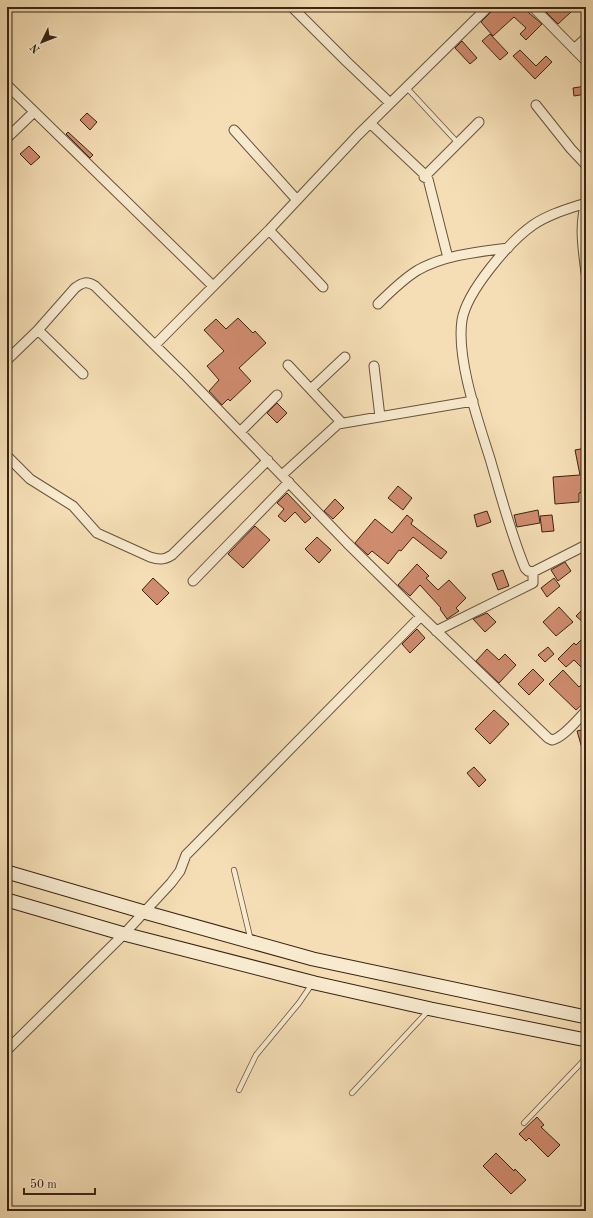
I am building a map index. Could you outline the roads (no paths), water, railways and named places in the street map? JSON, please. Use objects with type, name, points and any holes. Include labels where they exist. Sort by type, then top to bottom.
[{"type":"street","points":[[292,7],[390,103]]},
{"type":"street","points":[[155,345],[269,230],[370,123],[488,7]]},
{"type":"street","points":[[534,7],[586,61]]},
{"type":"street","points":[[574,49],[586,38]]},
{"type":"street","points":[[7,85],[213,286]]},
{"type":"street","points":[[536,105],[571,149],[586,165]]},
{"type":"street","points":[[7,138],[34,112]]},
{"type":"street","points":[[424,177],[479,122]]},
{"type":"street","points":[[370,123],[424,174],[424,177],[428,179],[448,258]]},
{"type":"street","points":[[234,130],[297,200]]},
{"type":"street","points":[[586,203],[546,218],[524,232],[508,248],[471,296],[462,320],[462,343],[465,368],[473,401],[506,514],[523,563],[528,571],[533,572],[586,545]]},
{"type":"street","points":[[586,203],[582,215],[581,230],[586,273]]},
{"type":"street","points":[[269,230],[323,287]]},
{"type":"street","points":[[378,304],[398,284],[416,271],[428,265],[448,258],[508,248]]},
{"type":"street","points":[[7,360],[38,330],[75,288],[83,283],[89,282],[95,286],[155,345],[347,543],[550,740],[556,739],[564,733],[586,711]]},
{"type":"street","points":[[38,330],[83,374]]},
{"type":"street","points":[[311,389],[345,357]]},
{"type":"street","points":[[288,365],[342,423]]},
{"type":"street","points":[[374,366],[380,417]]},
{"type":"street","points":[[240,432],[277,395]]},
{"type":"street","points":[[282,475],[338,424],[473,401]]},
{"type":"street","points":[[7,456],[39,486],[73,506],[97,533],[159,560],[166,559],[172,555],[268,460]]},
{"type":"street","points":[[194,581],[289,482]]},
{"type":"street","points":[[436,631],[533,583],[533,572]]},
{"type":"street","points":[[7,1050],[124,934],[171,883],[180,871],[186,855],[421,616]]},
{"type":"street","points":[[7,872],[313,959],[586,1017]]},
{"type":"street","points":[[7,900],[124,934],[313,982],[430,1009],[586,1040]]},
{"type":"lane","points":[[406,87],[458,143]]},
{"type":"lane","points":[[234,870],[252,942]]},
{"type":"lane","points":[[239,1090],[256,1055],[299,1003],[313,982]]},
{"type":"lane","points":[[352,1092],[430,1009]]},
{"type":"lane","points":[[524,1123],[586,1058]]}]
